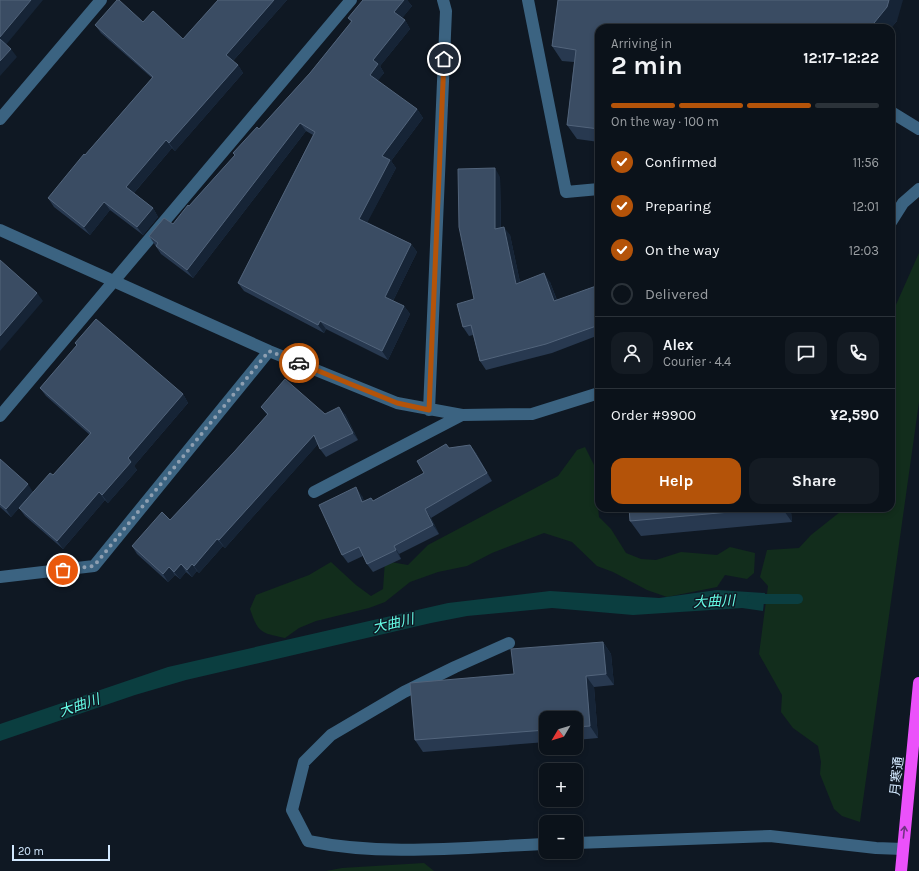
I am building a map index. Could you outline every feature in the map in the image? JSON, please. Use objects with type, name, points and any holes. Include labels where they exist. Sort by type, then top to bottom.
[{"type":"highway","name":"月寒通","points":[[901,871],[919,683]]},
{"type":"street","points":[[0,119],[101,0]]},
{"type":"street","points":[[0,416],[351,0]]},
{"type":"street","points":[[429,410],[446,11],[442,0]]},
{"type":"street","points":[[528,0],[566,192],[595,189]]},
{"type":"street","points":[[895,114],[919,129]]},
{"type":"street","points":[[895,216],[903,203],[919,189]]},
{"type":"street","points":[[0,230],[269,351],[397,403],[462,416],[532,414],[595,394]]},
{"type":"street","points":[[0,577],[94,566],[269,351]]},
{"type":"street","points":[[314,492],[462,416]]},
{"type":"street","points":[[509,643],[404,692],[332,736],[304,762],[292,810],[308,841],[332,846],[372,851],[539,844]]},
{"type":"street","points":[[583,843],[770,836],[876,848],[903,849]]},
{"type":"shaded area","points":[[919,253],[919,402],[860,822],[842,816],[834,809],[820,774],[821,762],[818,746],[793,728],[781,712],[782,695],[759,654],[768,586],[760,577],[767,550],[799,548],[811,535],[840,512],[895,512],[895,307]]},
{"type":"shaded area","points":[[585,447],[594,465],[595,512],[599,512],[599,517],[611,529],[626,553],[641,559],[656,560],[681,552],[717,555],[730,547],[755,553],[754,573],[747,579],[725,575],[717,587],[667,597],[647,590],[613,572],[597,566],[572,542],[544,533],[492,553],[467,566],[438,572],[410,582],[385,602],[369,608],[316,621],[299,628],[285,638],[265,633],[255,623],[250,609],[256,595],[309,575],[331,562],[356,585],[371,596],[383,589],[385,561],[408,565],[428,545],[558,476],[577,450]]},
{"type":"shaded area","points":[[424,863],[434,871],[326,871],[342,868]]},
{"type":"water","points":[[717,590],[765,593],[763,611],[742,608],[633,615],[552,608],[467,616],[186,680],[135,695],[0,741],[0,724],[168,667],[448,603],[550,591],[659,598]]},
{"type":"building","points":[[0,0],[31,0],[0,37]]},
{"type":"building","points":[[117,0],[119,0],[143,22],[153,11],[183,39],[218,0],[274,0],[226,55],[238,65],[169,143],[166,140],[126,187],[153,208],[137,227],[104,202],[84,227],[48,198],[84,154],[85,155],[153,77],[95,25]]},
{"type":"building","points":[[363,0],[404,0],[394,12],[405,20],[373,60],[378,64],[370,75],[417,109],[382,156],[390,160],[359,219],[411,244],[385,297],[404,306],[382,351],[320,321],[318,325],[238,283],[315,132],[300,123],[187,270],[156,246],[158,243],[149,236],[164,218],[173,224],[188,205],[189,206],[235,155],[233,153],[257,127],[259,129],[310,73],[352,21],[348,18]]},
{"type":"building","points":[[558,0],[889,0],[887,7],[873,24],[595,24],[595,128],[567,125],[576,50],[552,46]]},
{"type":"building","points":[[0,39],[11,49],[0,61]]},
{"type":"building","points":[[495,168],[495,229],[504,227],[516,284],[544,273],[554,301],[595,286],[595,326],[546,344],[480,361],[471,325],[463,327],[457,304],[474,299],[459,227],[458,169]]},
{"type":"building","points":[[0,260],[37,293],[0,336]]},
{"type":"building","points":[[96,319],[183,394],[128,458],[131,462],[102,495],[99,492],[57,541],[19,508],[50,473],[53,475],[91,433],[40,388],[77,345],[75,343]]},
{"type":"building","points":[[285,379],[325,414],[339,407],[353,433],[320,449],[314,435],[219,540],[217,539],[194,566],[192,564],[187,570],[181,564],[174,572],[169,567],[163,574],[132,546],[162,512],[170,520],[234,452],[268,414],[261,407]]},
{"type":"building","points":[[446,444],[449,448],[470,445],[487,473],[425,509],[433,525],[394,546],[396,550],[367,564],[359,547],[342,555],[319,505],[356,487],[362,502],[371,498],[373,501],[424,473],[417,461]]},
{"type":"building","points":[[0,459],[28,484],[6,509],[0,504]]},
{"type":"building","points":[[629,512],[730,512],[630,521]]},
{"type":"building","points":[[603,642],[606,674],[586,676],[590,726],[583,726],[583,711],[539,711],[539,731],[415,740],[410,683],[514,674],[511,649]]},
{"type":"waterway","name":"大曲川","points":[[752,599],[798,599]]},
{"type":"way so far","points":[[63,570],[94,566],[269,351],[299,363]]},
{"type":"route","points":[[299,363],[397,403],[429,410],[444,59]]}]
